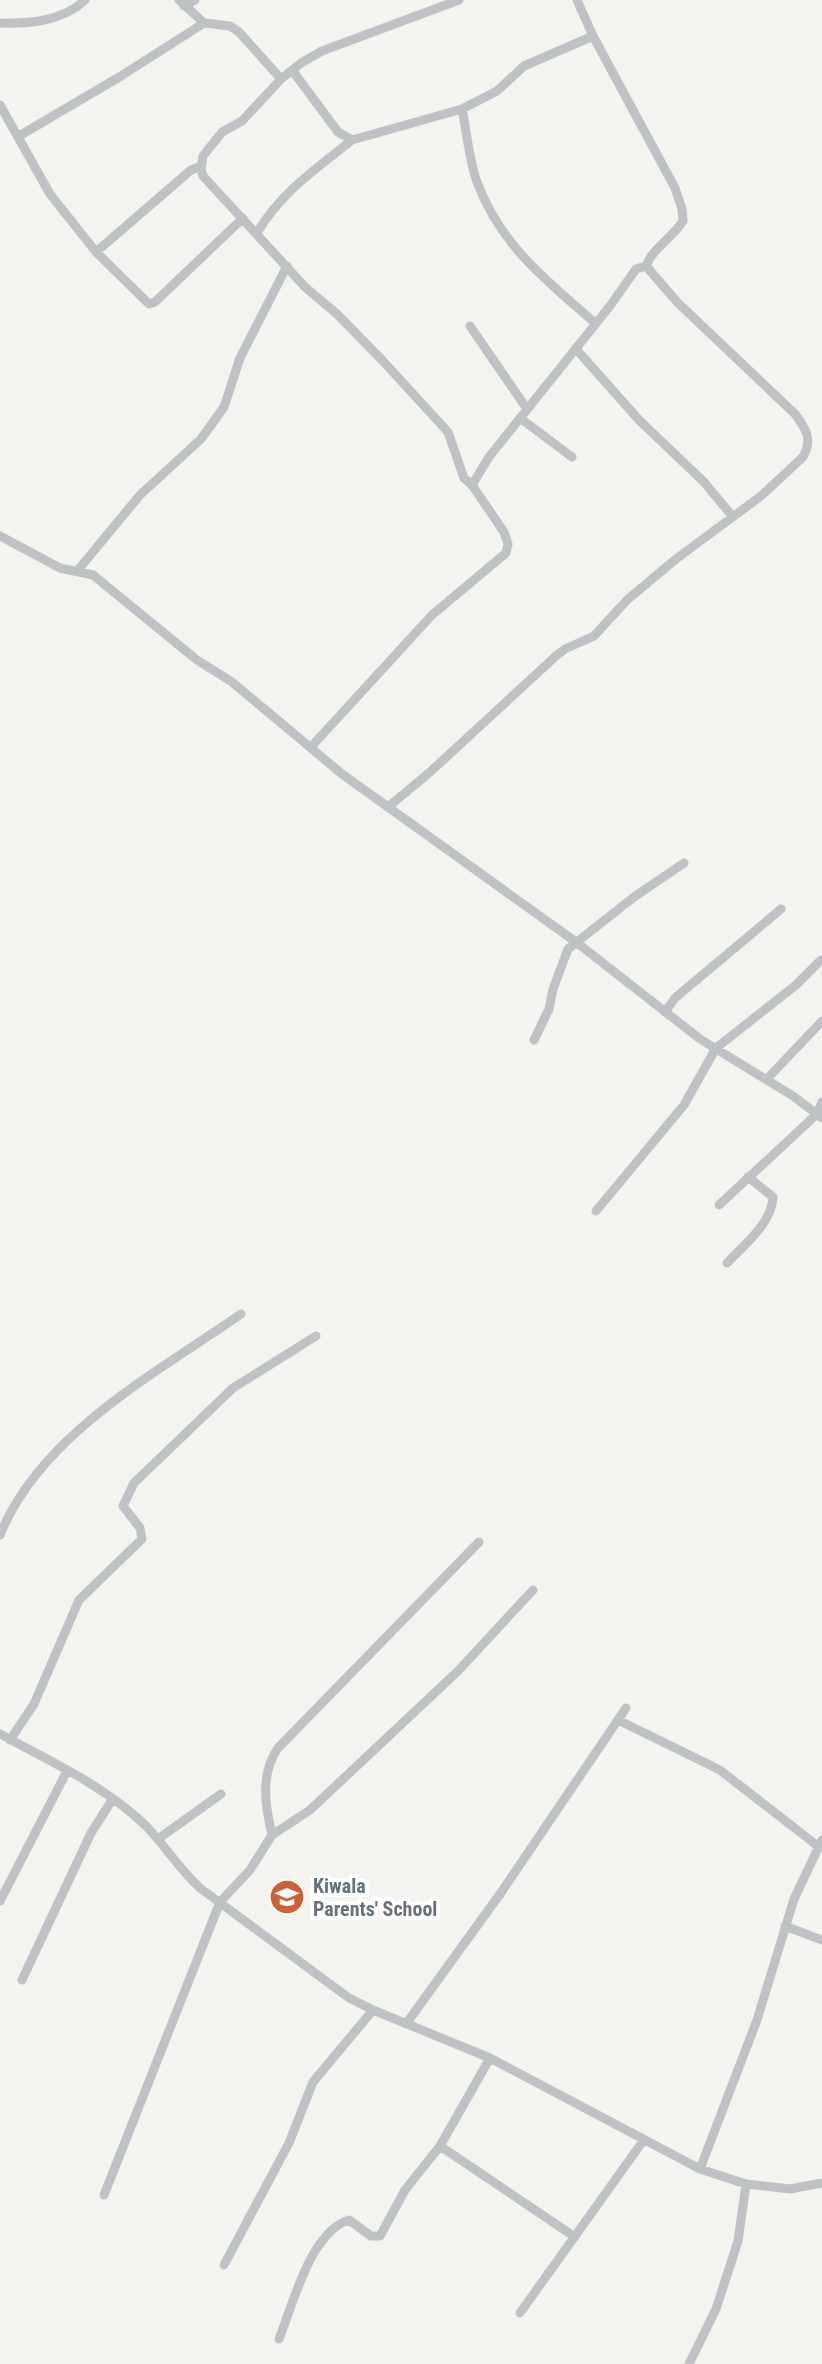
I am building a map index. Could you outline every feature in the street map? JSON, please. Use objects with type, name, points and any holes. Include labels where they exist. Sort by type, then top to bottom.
[{"type":"street","points":[[0,23],[29,22],[69,14],[85,0]]},
{"type":"street","points":[[182,3],[195,0]]},
{"type":"street","points":[[311,747],[432,615],[506,553],[508,544],[504,532],[464,478],[448,432],[203,176],[203,156],[222,132],[242,121],[281,79],[322,51],[459,0]]},
{"type":"street","points":[[577,0],[593,36],[675,188],[682,209],[683,221],[666,243],[650,256],[646,266]]},
{"type":"street","points":[[182,3],[204,23],[230,26],[239,32],[281,79]]},
{"type":"street","points":[[19,136],[204,23]]},
{"type":"street","points":[[257,233],[266,216],[289,191],[352,140],[462,109],[497,91],[524,66],[593,36]]},
{"type":"street","points":[[292,70],[338,132],[352,140]]},
{"type":"street","points":[[0,105],[50,194],[96,252],[149,304],[155,302],[243,218]]},
{"type":"street","points":[[462,109],[476,179],[504,235],[531,268],[595,323]]},
{"type":"street","points":[[96,252],[191,170],[201,169]]},
{"type":"street","points":[[78,570],[140,495],[201,439],[224,407],[240,358],[287,266]]},
{"type":"street","points":[[472,485],[489,457],[636,269],[646,266]]},
{"type":"street","points":[[388,807],[557,655],[594,636],[627,600],[733,517],[803,457],[809,443],[808,432],[781,398],[677,302],[646,266]]},
{"type":"street","points":[[470,326],[524,414],[572,457]]},
{"type":"street","points":[[576,349],[639,420],[704,482],[733,517]]},
{"type":"street","points":[[0,536],[60,568],[93,575],[197,660],[232,682],[342,774],[576,942],[700,1039],[767,1079],[819,1116]]},
{"type":"street","points":[[534,1040],[549,1009],[568,949],[634,897],[684,863]]},
{"type":"street","points":[[665,1012],[675,998],[781,909]]},
{"type":"street","points":[[596,1211],[684,1105],[716,1048],[796,985],[821,960]]},
{"type":"street","points":[[767,1079],[822,1021]]},
{"type":"street","points":[[719,1205],[819,1116],[822,1102]]},
{"type":"street","points":[[727,1263],[756,1232],[772,1208],[773,1197],[748,1177]]},
{"type":"street","points":[[0,1535],[17,1498],[62,1446],[118,1399],[241,1314]]},
{"type":"street","points":[[316,1336],[233,1388],[134,1483],[123,1506],[140,1528],[142,1539],[79,1600],[34,1704],[5,1737],[112,1800],[146,1826],[185,1874],[326,1983],[373,2010],[490,2058],[700,2169],[746,2184],[790,2189],[822,2183]]},
{"type":"street","points":[[272,1835],[267,1813],[266,1782],[270,1761],[278,1748],[479,1542]]},
{"type":"street","points":[[104,2195],[220,1902],[250,1870],[272,1835],[310,1810],[458,1671],[533,1590]]},
{"type":"street","points":[[406,2024],[500,1894],[626,1708]]},
{"type":"street","points":[[618,1720],[720,1770],[820,1844],[794,1899],[757,2020],[700,2169]]},
{"type":"street","points":[[0,1901],[67,1771]]},
{"type":"street","points":[[158,1839],[221,1794]]},
{"type":"street","points":[[22,1980],[91,1833],[112,1800]]},
{"type":"street","points":[[785,1926],[822,1940]]},
{"type":"street","points":[[224,2265],[289,2143],[313,2082],[373,2010]]},
{"type":"street","points":[[279,2339],[312,2255],[331,2231],[349,2220],[371,2236],[380,2236],[405,2190],[440,2146],[490,2058]]},
{"type":"street","points":[[520,2313],[643,2141]]},
{"type":"street","points":[[440,2146],[575,2237]]},
{"type":"street","points":[[689,2364],[716,2309],[738,2241],[746,2184]]},
{"type":"place","name":"Kiwala Parents' School","points":[[287,1897]]}]
